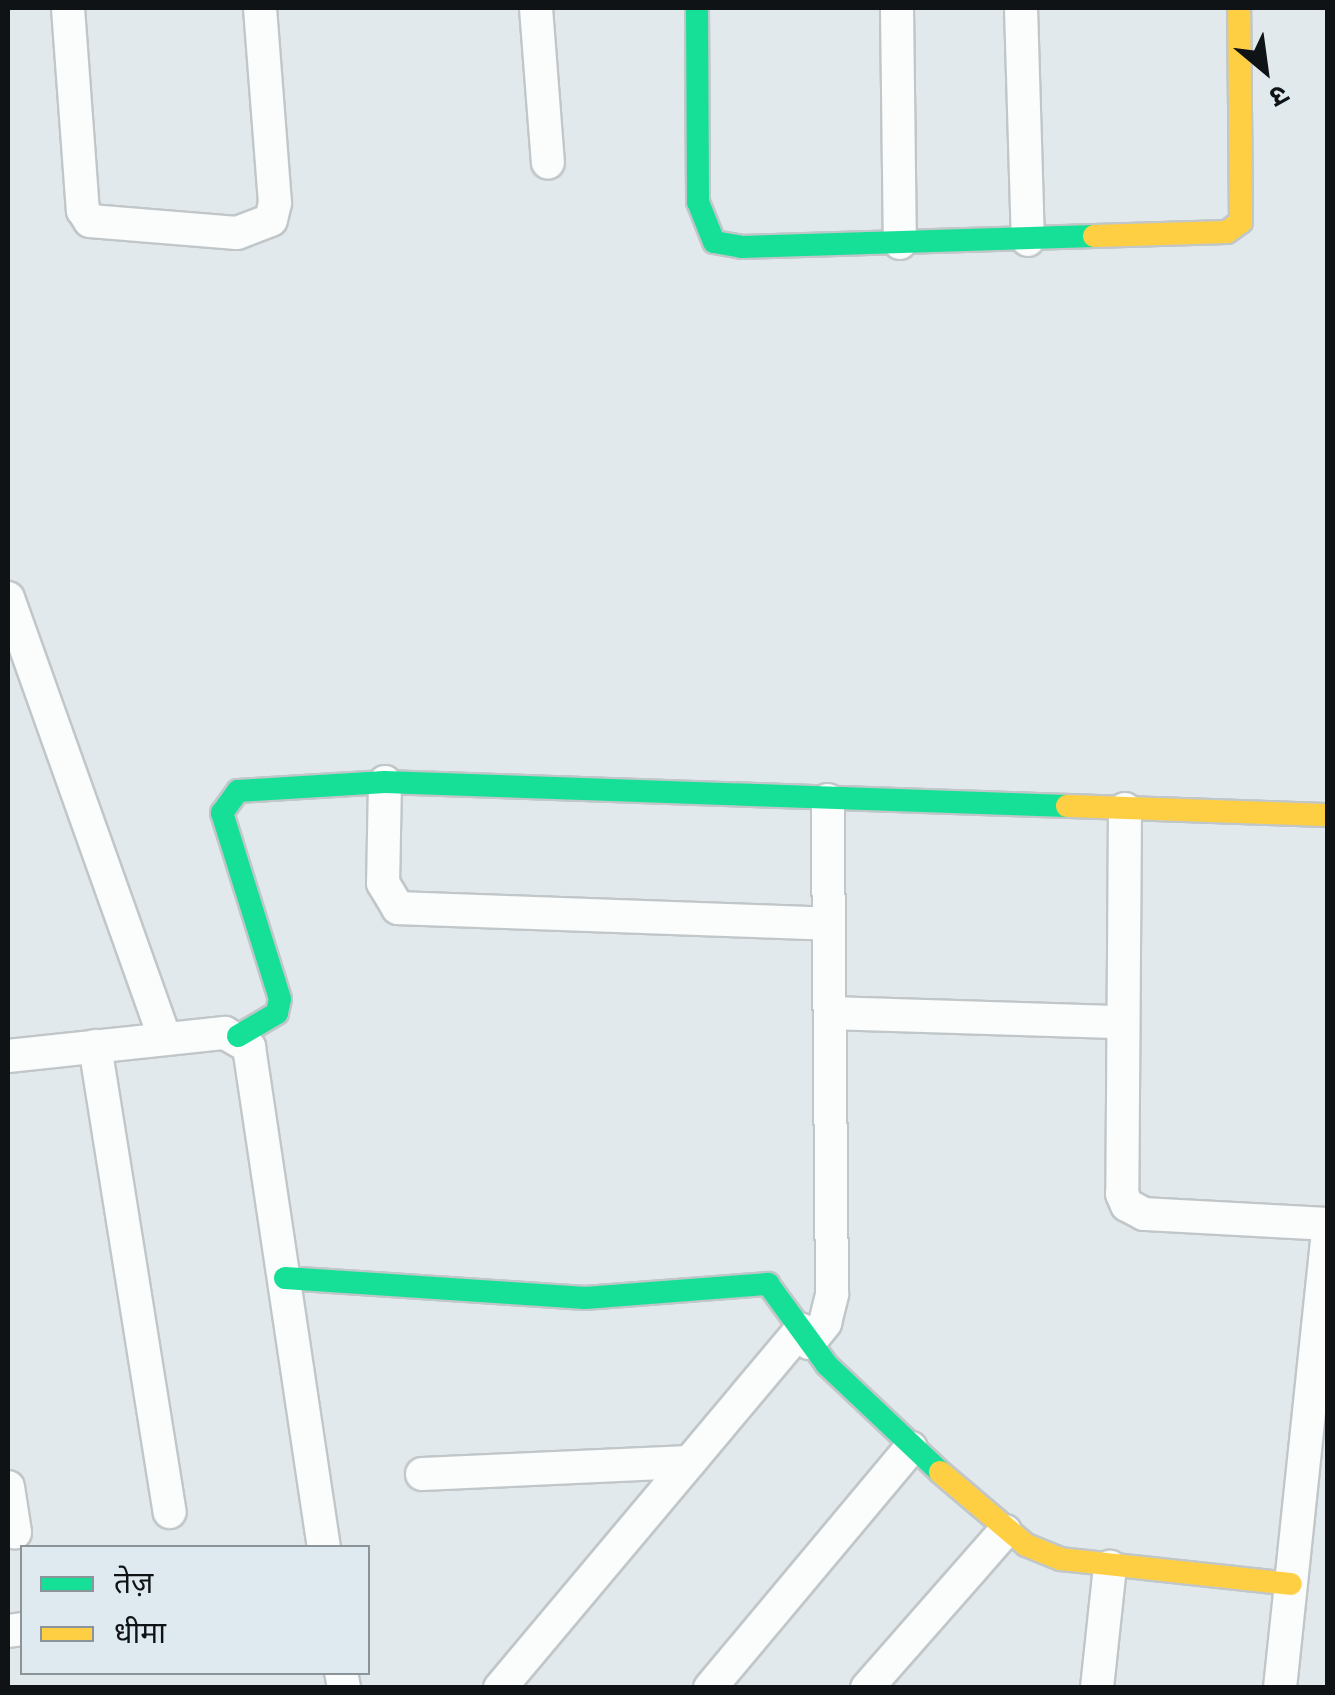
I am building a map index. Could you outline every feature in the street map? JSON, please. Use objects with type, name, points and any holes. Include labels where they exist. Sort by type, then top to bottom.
[{"type":"street","points":[[68,8],[83,210],[90,221],[237,233],[271,220],[275,204],[260,8]]},
{"type":"street","points":[[536,8],[548,164]]},
{"type":"street","points":[[697,8],[698,202],[714,242],[900,243],[1212,235],[1241,222],[1239,8]]},
{"type":"street","points":[[897,8],[900,243]]},
{"type":"street","points":[[1020,8],[1028,240]]},
{"type":"street","points":[[8,598],[165,1039]]},
{"type":"street","points":[[385,782],[383,883],[398,908],[828,924]]},
{"type":"street","points":[[8,1056],[165,1039],[238,1036],[277,1012],[280,998],[224,826],[226,801],[255,787],[385,782],[1328,815]]},
{"type":"street","points":[[500,1688],[690,1462],[805,1336],[825,1323],[832,1294],[828,800]]},
{"type":"street","points":[[1125,809],[1122,1194],[1134,1213],[1328,1224]]},
{"type":"street","points":[[830,1013],[1123,1022]]},
{"type":"street","points":[[238,1036],[254,1064],[324,1545]]},
{"type":"street","points":[[95,1046],[170,1512]]},
{"type":"street","points":[[1280,1688],[1328,1235]]},
{"type":"street","points":[[285,1278],[586,1298],[754,1282],[778,1294],[805,1336],[911,1448],[1005,1531],[1061,1560],[1291,1584]]},
{"type":"street","points":[[710,1688],[911,1448]]},
{"type":"street","points":[[422,1474],[690,1462]]},
{"type":"street","points":[[8,1487],[15,1532]]},
{"type":"street","points":[[867,1688],[889,1675],[1005,1531]]},
{"type":"street","points":[[1096,1688],[1110,1566]]},
{"type":"traffic: fast","points":[[697,8],[698,202],[714,242],[741,247],[1094,236]]},
{"type":"traffic: fast","points":[[238,1036],[277,1013],[280,999],[222,813],[238,791],[385,782],[1067,806]]},
{"type":"traffic: fast","points":[[285,1278],[585,1298],[768,1284],[827,1365],[940,1472]]},
{"type":"traffic: slow","points":[[1094,236],[1227,232],[1241,222],[1239,8]]},
{"type":"traffic: slow","points":[[1067,806],[1328,815]]},
{"type":"traffic: slow","points":[[940,1472],[1026,1545],[1061,1559],[1291,1584]]}]
